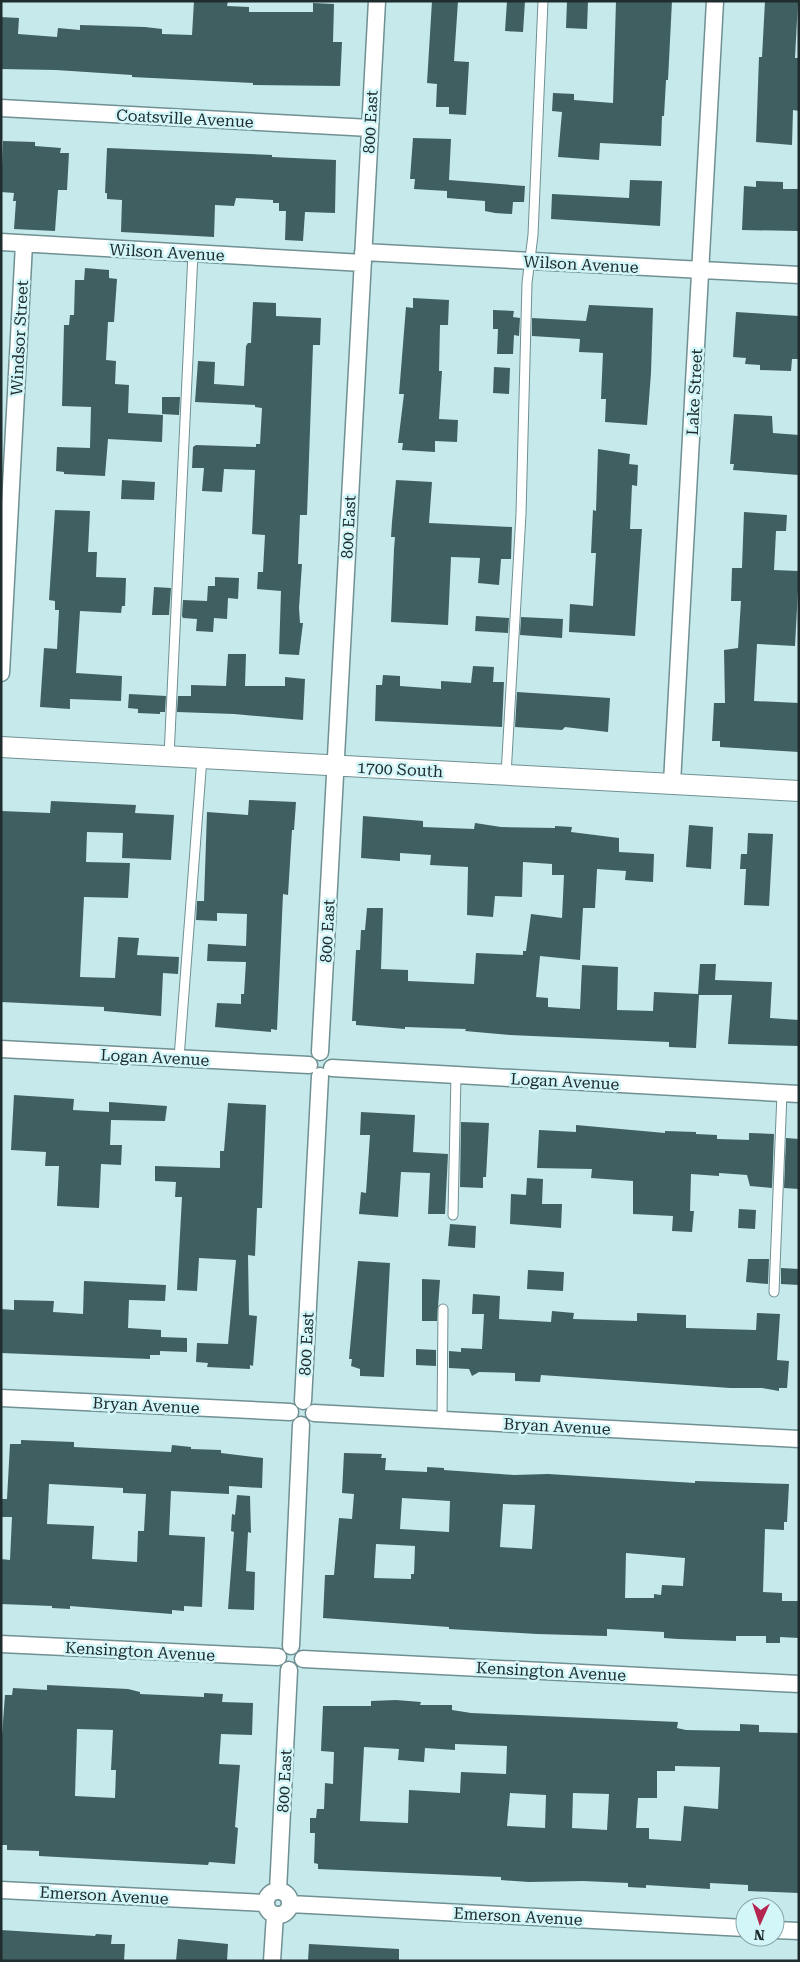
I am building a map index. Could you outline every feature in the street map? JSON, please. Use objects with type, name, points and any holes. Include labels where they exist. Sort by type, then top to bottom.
[{"type":"street","name":"800 East","points":[[302,1409],[320,1069],[311,1057],[320,1052],[376,1]]},
{"type":"street","name":"Lake Street","points":[[672,783],[715,1]]},
{"type":"street","name":"Coatsville Avenue","points":[[1,108],[370,128]]},
{"type":"street","name":"Wilson Avenue","points":[[1,242],[193,253],[530,261],[799,275]]},
{"type":"street","name":"Windsor Street","points":[[1,673],[24,244]]},
{"type":"street","name":"1700 South","points":[[1,747],[799,791]]},
{"type":"street","name":"Logan Avenue","points":[[1,1049],[179,1058],[320,1069],[799,1094]]},
{"type":"street","name":"Bryan Avenue","points":[[1,1398],[302,1409],[442,1420],[799,1439]]},
{"type":"street","points":[[291,1646],[301,1425],[311,1421],[302,1409]]},
{"type":"street","name":"Kensington Avenue","points":[[1,1644],[278,1657]]},
{"type":"street","points":[[291,1646],[299,1650],[303,1659],[298,1667],[289,1670],[282,1667],[278,1657],[281,1650],[291,1646]]},
{"type":"street","name":"Kensington Avenue","points":[[303,1659],[799,1684]]},
{"type":"street","name":"800 East","points":[[272,1961],[273,1903],[289,1670]]},
{"type":"street","name":"Emerson Avenue","points":[[1,1890],[273,1903],[284,1914],[290,1904],[735,1927]]},
{"type":"street","points":[[785,1930],[799,1931]]},
{"type":"lane","points":[[506,775],[521,514],[527,284],[530,261],[543,1]]},
{"type":"lane","points":[[169,756],[193,253]]},
{"type":"lane","points":[[179,1058],[202,758]]},
{"type":"lane","points":[[453,1215],[456,1075]]},
{"type":"lane","points":[[774,1292],[782,1093]]},
{"type":"lane","points":[[442,1420],[443,1309]]},
{"type":"building","points":[[194,1],[228,1],[227,6],[249,7],[249,12],[313,12],[313,3],[334,4],[333,42],[342,42],[340,86],[253,85],[253,83],[132,77],[132,75],[56,70],[1,69],[1,17],[19,18],[18,34],[57,37],[58,28],[80,30],[80,25],[145,27],[162,29],[162,34],[192,35]]},
{"type":"building","points":[[432,1],[458,1],[454,61],[469,62],[466,115],[449,114],[449,107],[436,107],[437,84],[427,83]]},
{"type":"building","points":[[507,1],[525,1],[523,32],[505,31]]},
{"type":"building","points":[[567,1],[588,1],[587,29],[566,28]]},
{"type":"building","points":[[616,1],[672,1],[668,80],[666,80],[664,116],[662,116],[661,146],[600,143],[599,160],[558,157],[562,112],[552,111],[553,93],[574,94],[574,100],[613,103]]},
{"type":"building","points":[[765,1],[798,1],[795,58],[799,58],[799,111],[793,110],[792,145],[756,142],[759,57],[762,57]]},
{"type":"building","points":[[413,138],[451,139],[449,180],[525,186],[524,202],[513,202],[512,214],[495,213],[485,211],[485,201],[447,198],[447,191],[414,189],[415,179],[410,179]]},
{"type":"building","points":[[3,141],[35,142],[35,146],[61,148],[60,153],[69,153],[67,190],[58,190],[55,231],[14,229],[16,201],[13,201],[14,193],[1,192]]},
{"type":"building","points":[[107,148],[272,155],[272,157],[336,160],[335,213],[305,212],[303,241],[285,240],[286,211],[279,211],[279,203],[273,203],[273,200],[236,198],[234,206],[215,205],[214,237],[121,232],[122,200],[107,199],[107,193],[105,193]]},
{"type":"building","points":[[630,180],[662,181],[660,226],[551,219],[552,194],[629,198]]},
{"type":"building","points":[[756,181],[783,182],[783,189],[799,189],[799,231],[742,230],[744,186],[756,187]]},
{"type":"building","points":[[85,268],[109,270],[109,278],[117,279],[114,322],[108,322],[106,360],[116,361],[115,384],[129,385],[128,413],[163,415],[162,442],[108,439],[105,476],[64,474],[64,472],[56,471],[57,447],[90,448],[91,407],[62,406],[64,325],[69,325],[70,315],[74,315],[75,280],[84,280]]},
{"type":"building","points":[[413,298],[449,300],[448,325],[440,325],[439,371],[442,371],[439,419],[458,420],[457,442],[435,441],[435,452],[402,450],[403,443],[398,443],[404,394],[399,394],[406,307],[413,308]]},
{"type":"building","points":[[253,302],[276,303],[276,316],[321,318],[320,345],[313,345],[307,515],[300,515],[298,564],[302,564],[299,608],[300,623],[303,623],[299,655],[279,654],[281,591],[257,589],[258,572],[263,572],[265,535],[252,534],[255,470],[224,469],[222,492],[202,491],[204,468],[192,468],[193,447],[196,445],[256,447],[256,444],[260,444],[262,408],[255,407],[255,405],[195,402],[198,361],[215,362],[214,384],[244,386],[246,346],[248,343],[251,343]]},
{"type":"building","points":[[589,305],[653,308],[647,425],[605,422],[606,399],[601,399],[603,353],[579,352],[580,339],[532,336],[532,318],[586,321]]},
{"type":"building","points":[[493,310],[514,311],[513,317],[520,318],[519,336],[514,335],[513,354],[497,354],[498,329],[493,329]]},
{"type":"building","points":[[736,312],[799,316],[799,359],[792,359],[791,371],[760,370],[760,365],[745,364],[746,358],[733,357]]},
{"type":"building","points":[[494,367],[510,368],[509,394],[493,393]]},
{"type":"building","points":[[162,397],[180,397],[179,415],[162,414]]},
{"type":"building","points":[[734,414],[772,416],[773,433],[799,435],[799,475],[733,470],[734,464],[730,464]]},
{"type":"building","points":[[598,449],[630,454],[629,464],[638,465],[637,486],[632,485],[630,529],[642,529],[635,636],[569,632],[570,604],[593,606],[596,553],[591,553],[593,510],[596,511]]},
{"type":"building","points":[[122,480],[155,482],[154,500],[121,499]]},
{"type":"building","points":[[396,480],[432,482],[429,523],[512,527],[511,559],[501,559],[499,585],[478,583],[480,558],[451,557],[448,625],[391,622],[395,537],[391,537]]},
{"type":"building","points":[[55,510],[90,511],[88,552],[97,552],[96,577],[126,578],[125,606],[122,606],[121,613],[80,611],[76,673],[122,676],[121,701],[70,699],[70,709],[40,707],[44,648],[57,649],[59,610],[55,610],[55,601],[49,600]]},
{"type":"building","points":[[744,512],[787,515],[786,531],[776,531],[774,570],[799,571],[795,646],[757,644],[754,701],[799,703],[799,752],[720,747],[720,741],[712,741],[714,703],[725,703],[724,650],[738,648],[741,601],[731,601],[732,568],[742,568]]},
{"type":"building","points":[[215,577],[239,578],[238,599],[228,598],[227,619],[214,618],[213,632],[196,631],[197,619],[183,618],[182,616],[183,600],[207,601],[208,586],[215,586]]},
{"type":"building","points":[[154,587],[171,588],[169,615],[152,615]]},
{"type":"building","points":[[476,616],[509,618],[508,633],[475,631]]},
{"type":"building","points":[[521,617],[563,619],[562,638],[520,635]]},
{"type":"building","points":[[228,654],[246,654],[245,686],[285,686],[285,677],[305,679],[303,720],[234,714],[177,712],[178,696],[191,696],[191,685],[226,686]]},
{"type":"building","points":[[473,666],[494,667],[493,682],[504,682],[502,727],[375,721],[376,685],[382,685],[383,675],[400,676],[400,686],[441,689],[441,681],[471,683]]},
{"type":"building","points":[[517,692],[610,698],[608,732],[565,727],[562,730],[515,727]]},
{"type":"building","points":[[129,694],[166,696],[165,712],[160,712],[160,714],[138,713],[138,709],[128,708]]},
{"type":"building","points":[[249,800],[296,802],[294,830],[292,830],[288,895],[283,894],[277,1030],[271,1029],[271,1032],[215,1027],[217,1003],[241,1004],[241,994],[244,994],[246,962],[207,961],[208,944],[246,946],[247,914],[217,913],[217,921],[196,920],[197,901],[204,901],[207,812],[248,815]]},
{"type":"building","points":[[51,801],[136,805],[135,813],[174,815],[171,860],[122,858],[123,833],[87,832],[86,862],[130,863],[128,898],[84,897],[80,977],[115,978],[118,937],[139,938],[137,955],[179,957],[178,974],[163,973],[161,1016],[104,1011],[104,1007],[1,1002],[1,811],[50,813]]},
{"type":"building","points":[[363,816],[423,821],[423,827],[474,829],[475,823],[501,827],[572,827],[571,832],[619,838],[619,852],[654,854],[653,882],[625,880],[626,871],[597,869],[595,908],[583,908],[580,960],[540,956],[536,997],[548,998],[548,1007],[580,1009],[582,965],[618,967],[617,1010],[653,1011],[654,992],[698,994],[700,964],[716,964],[715,980],[772,982],[770,1018],[799,1020],[799,1046],[728,1044],[732,995],[699,995],[696,1048],[669,1047],[669,1042],[510,1035],[465,1031],[466,1029],[405,1027],[405,1029],[356,1025],[356,1021],[352,1021],[356,950],[360,950],[361,930],[365,930],[367,908],[383,908],[381,969],[408,970],[408,981],[474,984],[476,953],[523,955],[523,951],[526,951],[531,914],[562,918],[564,875],[552,875],[552,864],[523,862],[522,897],[495,896],[493,917],[467,915],[468,867],[430,865],[431,855],[400,853],[400,861],[361,858]]},
{"type":"building","points":[[689,825],[713,827],[711,869],[686,867]]},
{"type":"building","points":[[748,833],[773,834],[769,906],[744,905],[746,869],[740,869],[741,854],[747,854]]},
{"type":"building","points":[[14,1095],[74,1099],[73,1110],[109,1112],[109,1102],[167,1106],[165,1121],[111,1120],[110,1145],[122,1145],[121,1165],[101,1164],[99,1208],[57,1206],[59,1166],[45,1166],[46,1152],[11,1150]]},
{"type":"building","points":[[228,1103],[266,1105],[262,1208],[257,1208],[255,1256],[248,1255],[249,1315],[257,1316],[253,1366],[250,1365],[250,1369],[207,1367],[208,1363],[196,1362],[197,1343],[228,1344],[236,1260],[199,1258],[197,1291],[177,1290],[182,1197],[175,1197],[176,1182],[155,1181],[155,1166],[220,1168],[220,1151],[224,1151]]},
{"type":"building","points":[[361,1112],[415,1115],[413,1152],[448,1154],[445,1214],[428,1214],[430,1173],[401,1172],[398,1217],[359,1214],[361,1192],[366,1193],[370,1135],[360,1135]]},
{"type":"building","points":[[461,1122],[489,1123],[486,1177],[483,1177],[483,1188],[460,1187]]},
{"type":"building","points":[[576,1125],[665,1133],[665,1131],[696,1132],[696,1134],[717,1135],[717,1139],[749,1140],[749,1133],[774,1134],[772,1188],[750,1186],[747,1175],[691,1174],[690,1211],[694,1211],[692,1232],[672,1231],[673,1216],[633,1214],[633,1181],[591,1178],[592,1169],[537,1168],[539,1130],[576,1132]]},
{"type":"building","points":[[786,1138],[799,1139],[799,1189],[784,1188]]},
{"type":"building","points":[[527,1178],[543,1179],[542,1204],[562,1204],[561,1228],[510,1224],[511,1194],[526,1195]]},
{"type":"building","points":[[739,1209],[756,1210],[755,1229],[738,1228]]},
{"type":"building","points":[[450,1224],[476,1226],[475,1248],[448,1246]]},
{"type":"building","points":[[748,1259],[769,1259],[768,1284],[746,1282]]},
{"type":"building","points":[[358,1261],[390,1263],[384,1377],[360,1376],[360,1369],[351,1366],[352,1359],[349,1359]]},
{"type":"building","points":[[781,1268],[799,1269],[799,1285],[781,1284]]},
{"type":"building","points":[[528,1270],[564,1272],[563,1291],[527,1289]]},
{"type":"building","points":[[422,1279],[440,1280],[437,1321],[422,1321]]},
{"type":"building","points":[[84,1281],[166,1285],[165,1301],[129,1300],[128,1328],[161,1330],[161,1337],[187,1338],[187,1352],[160,1351],[160,1355],[150,1355],[150,1359],[1,1353],[1,1309],[14,1310],[14,1300],[54,1301],[53,1312],[83,1314]]},
{"type":"building","points":[[473,1294],[500,1296],[499,1319],[551,1322],[552,1311],[574,1313],[573,1319],[637,1321],[637,1313],[686,1315],[686,1328],[756,1330],[757,1313],[780,1314],[777,1360],[789,1361],[787,1388],[779,1388],[779,1391],[762,1388],[730,1388],[541,1375],[540,1382],[515,1381],[515,1373],[479,1372],[472,1376],[469,1369],[449,1368],[449,1351],[461,1352],[461,1348],[482,1349],[484,1314],[472,1314]]},
{"type":"building","points":[[416,1349],[436,1350],[436,1366],[416,1365]]},
{"type":"building","points":[[21,1440],[74,1442],[74,1447],[171,1452],[172,1445],[191,1447],[191,1449],[221,1450],[221,1453],[263,1458],[262,1488],[229,1486],[229,1494],[171,1491],[169,1535],[205,1537],[202,1607],[184,1606],[184,1611],[172,1610],[172,1614],[70,1606],[70,1609],[52,1608],[52,1606],[1,1604],[1,1559],[10,1560],[12,1517],[1,1517],[1,1499],[7,1499],[10,1444],[21,1444]],"holes":[[[49,1484],[123,1488],[123,1493],[146,1494],[144,1531],[138,1531],[137,1562],[92,1559],[94,1526],[47,1524]]]},
{"type":"building","points":[[344,1453],[382,1454],[381,1458],[386,1458],[385,1470],[427,1472],[427,1467],[514,1475],[548,1474],[695,1483],[695,1481],[789,1484],[787,1522],[784,1522],[784,1530],[765,1529],[763,1592],[782,1593],[782,1601],[799,1601],[799,1638],[780,1637],[780,1643],[766,1643],[766,1636],[736,1636],[736,1641],[678,1639],[664,1638],[664,1632],[607,1629],[607,1636],[537,1634],[449,1629],[449,1627],[323,1618],[325,1575],[334,1575],[339,1518],[352,1519],[354,1494],[342,1493]],"holes":[[[402,1498],[450,1501],[449,1532],[400,1529]],[[503,1504],[535,1505],[532,1549],[500,1547]],[[376,1544],[415,1546],[414,1574],[411,1574],[411,1579],[374,1578]],[[626,1553],[685,1558],[683,1586],[662,1585],[661,1595],[654,1594],[654,1598],[625,1598]]]},
{"type":"building","points":[[237,1495],[250,1496],[251,1533],[248,1532],[246,1571],[255,1572],[254,1610],[228,1609],[234,1532],[231,1531],[232,1514],[235,1515]]},
{"type":"building","points":[[47,1685],[128,1689],[140,1692],[140,1694],[204,1697],[204,1693],[223,1694],[222,1702],[253,1703],[252,1735],[221,1734],[219,1764],[240,1765],[235,1827],[238,1828],[235,1864],[209,1862],[208,1865],[39,1856],[39,1851],[7,1850],[7,1845],[1,1845],[1,1749],[5,1695],[12,1695],[13,1688],[47,1690]],"holes":[[[77,1729],[113,1730],[111,1770],[116,1770],[115,1798],[75,1796]]]},
{"type":"building","points":[[396,1700],[421,1702],[420,1705],[452,1705],[452,1710],[471,1713],[678,1722],[677,1728],[686,1730],[740,1731],[740,1724],[759,1725],[759,1732],[799,1733],[799,1893],[748,1891],[748,1885],[710,1883],[710,1889],[646,1885],[646,1888],[628,1887],[628,1883],[583,1881],[529,1882],[501,1880],[501,1877],[318,1869],[318,1864],[314,1863],[315,1833],[310,1833],[310,1818],[316,1818],[317,1809],[324,1809],[325,1783],[333,1784],[334,1752],[321,1751],[323,1706],[371,1706],[371,1701]],"holes":[[[455,1744],[507,1746],[506,1774],[461,1772],[460,1793],[409,1790],[408,1823],[360,1821],[364,1747],[399,1749],[398,1760],[424,1762],[425,1748],[455,1750]],[[675,1766],[720,1767],[718,1809],[684,1806],[681,1841],[649,1839],[649,1828],[636,1828],[638,1798],[657,1798],[657,1771],[675,1771]],[[510,1793],[546,1795],[545,1828],[507,1826]],[[573,1793],[609,1794],[607,1830],[572,1828]]]},
{"type":"building","points":[[1,1930],[95,1936],[96,1934],[112,1935],[111,1944],[125,1944],[124,1961],[1,1961]]},
{"type":"building","points":[[178,1939],[228,1944],[227,1961],[176,1961]]},
{"type":"building","points":[[309,1944],[399,1949],[399,1961],[308,1961]]}]
